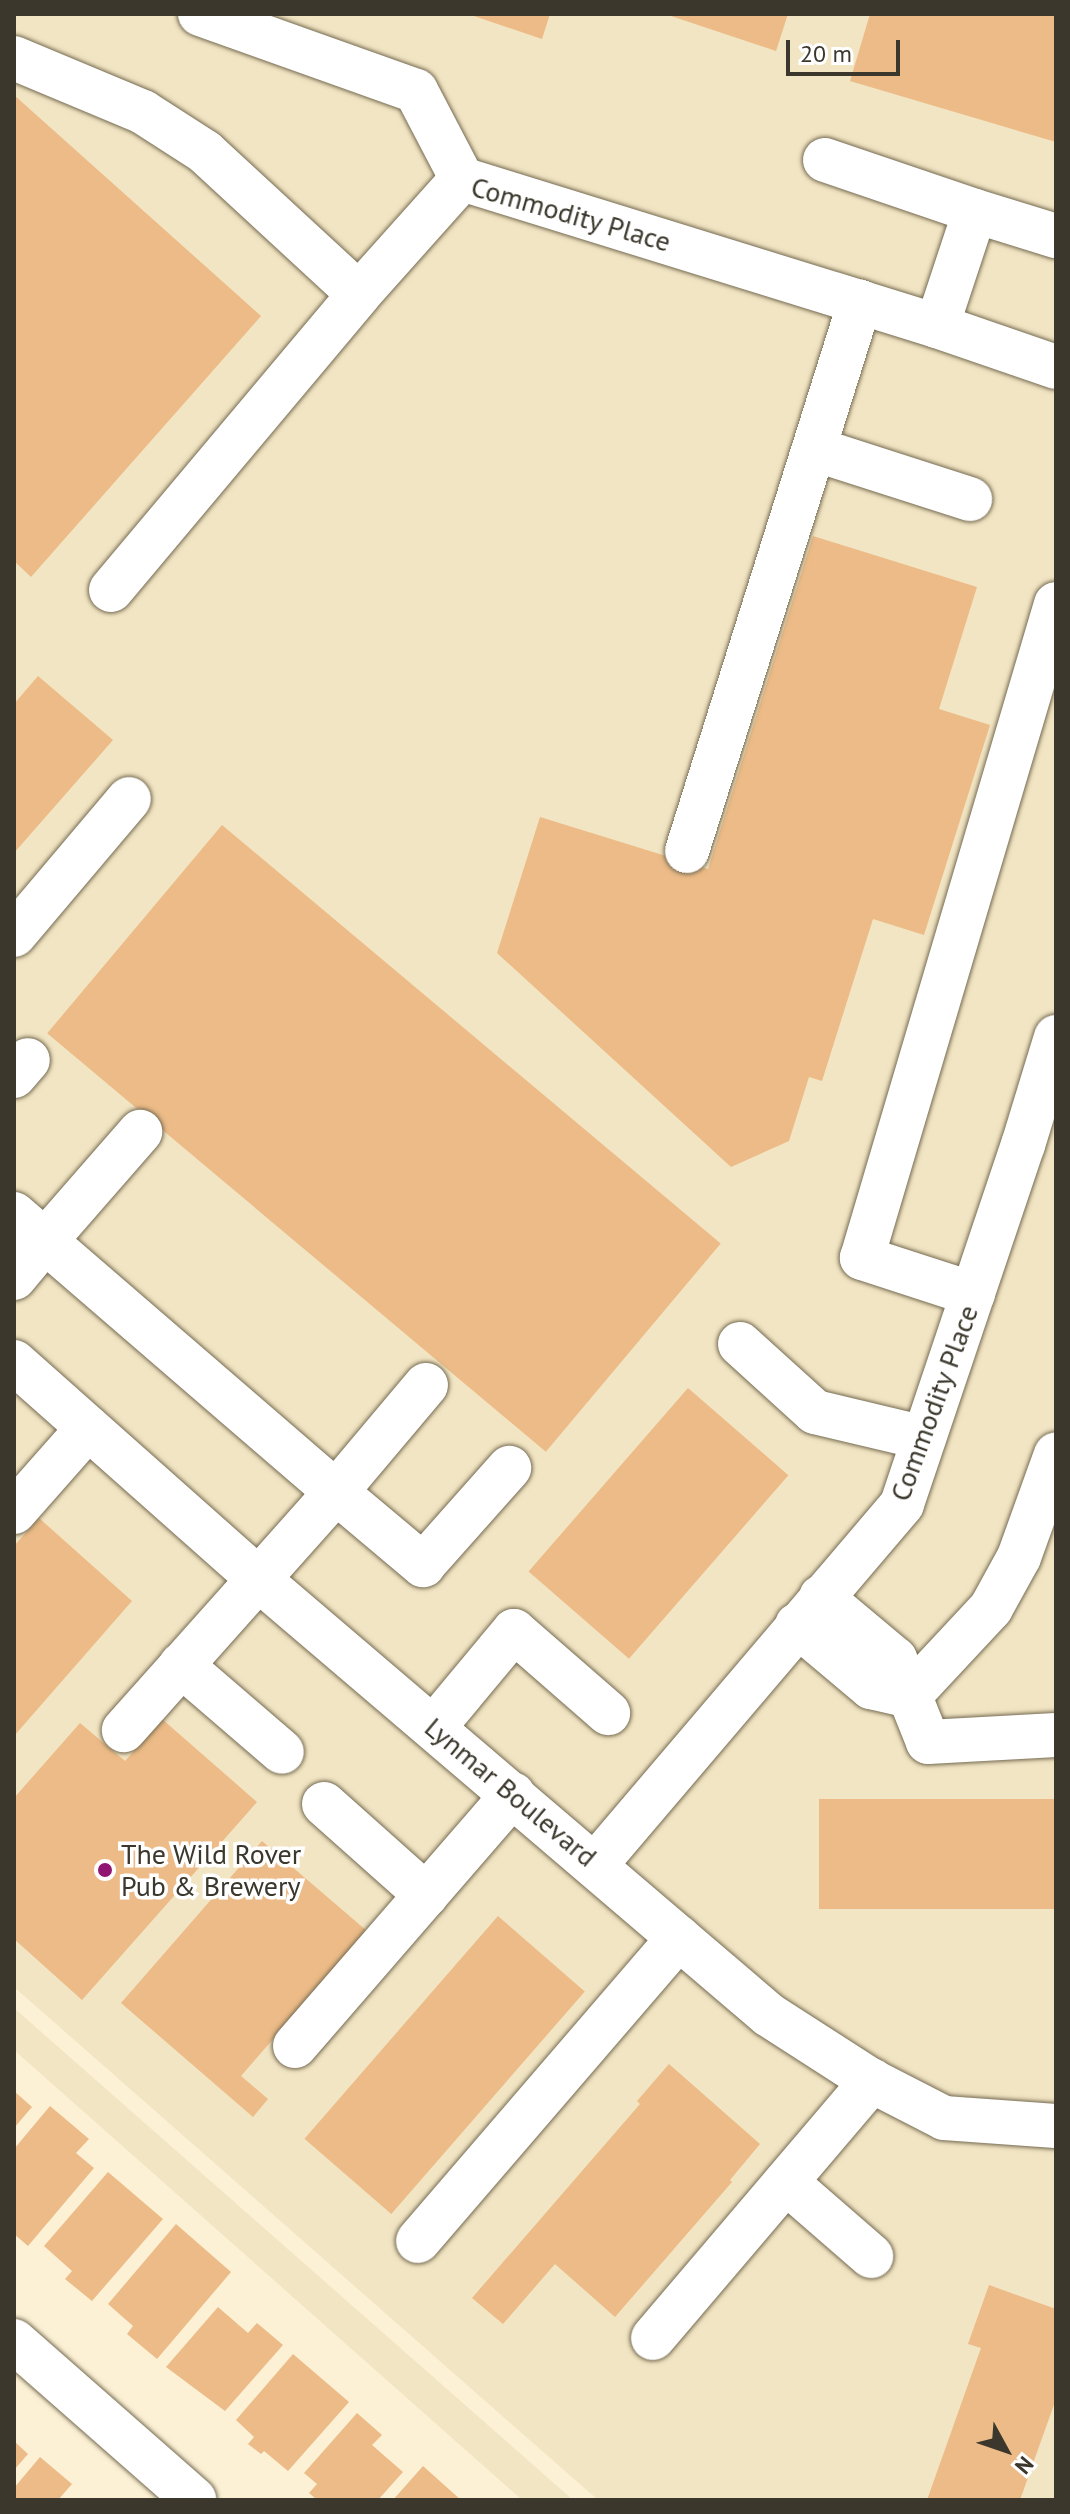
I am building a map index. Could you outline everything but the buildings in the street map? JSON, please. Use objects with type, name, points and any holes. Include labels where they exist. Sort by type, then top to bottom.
[{"type":"street","points":[[200,14],[416,91],[462,179]]},
{"type":"street","points":[[14,58],[143,112],[205,152],[359,294]]},
{"type":"street","points":[[825,160],[1056,236]]},
{"type":"street","name":"Commodity Place","points":[[111,590],[359,294],[462,179],[937,326],[1056,367]]},
{"type":"street","points":[[937,326],[975,211]]},
{"type":"street","points":[[687,851],[860,302]]},
{"type":"street","points":[[814,449],[970,499]]},
{"type":"street","points":[[973,1294],[862,1258],[1056,604]]},
{"type":"street","points":[[14,935],[129,799]]},
{"type":"street","name":"Commodity Place","points":[[596,1864],[902,1504],[973,1294],[1040,1149],[1056,1037]]},
{"type":"street","points":[[14,1278],[30,1227],[140,1132]]},
{"type":"street","points":[[30,1227],[423,1565],[509,1468]]},
{"type":"street","points":[[740,1344],[815,1412],[924,1438]]},
{"type":"street","name":"Lynmar Boulevard","points":[[14,1362],[257,1578],[596,1864],[769,2015],[872,2081],[944,2118],[1056,2126]]},
{"type":"street","points":[[124,1730],[336,1492],[426,1385]]},
{"type":"street","points":[[14,1512],[88,1428]]},
{"type":"street","points":[[909,1696],[991,1608],[1019,1557],[1056,1454]]},
{"type":"street","points":[[809,1611],[895,1659],[928,1742],[1056,1735]]},
{"type":"street","points":[[434,1727],[514,1631],[608,1713]]},
{"type":"street","points":[[181,1665],[282,1752]]},
{"type":"street","points":[[295,2046],[513,1794]]},
{"type":"street","points":[[324,1804],[426,1895]]},
{"type":"street","points":[[418,2241],[679,1938]]},
{"type":"street","points":[[653,2338],[872,2081]]},
{"type":"street","points":[[786,2182],[871,2256]]},
{"type":"street","points":[[14,2341],[194,2500]]},
{"type":"shaded area","points":[[14,14],[1056,14],[1056,2500],[598,2500],[14,1987]]},
{"type":"shaded area","points":[[14,2008],[573,2500],[522,2500],[14,2050]]},
{"type":"place","name":"The Wild Rover Pub & Brewery","points":[[105,1870]]}]
